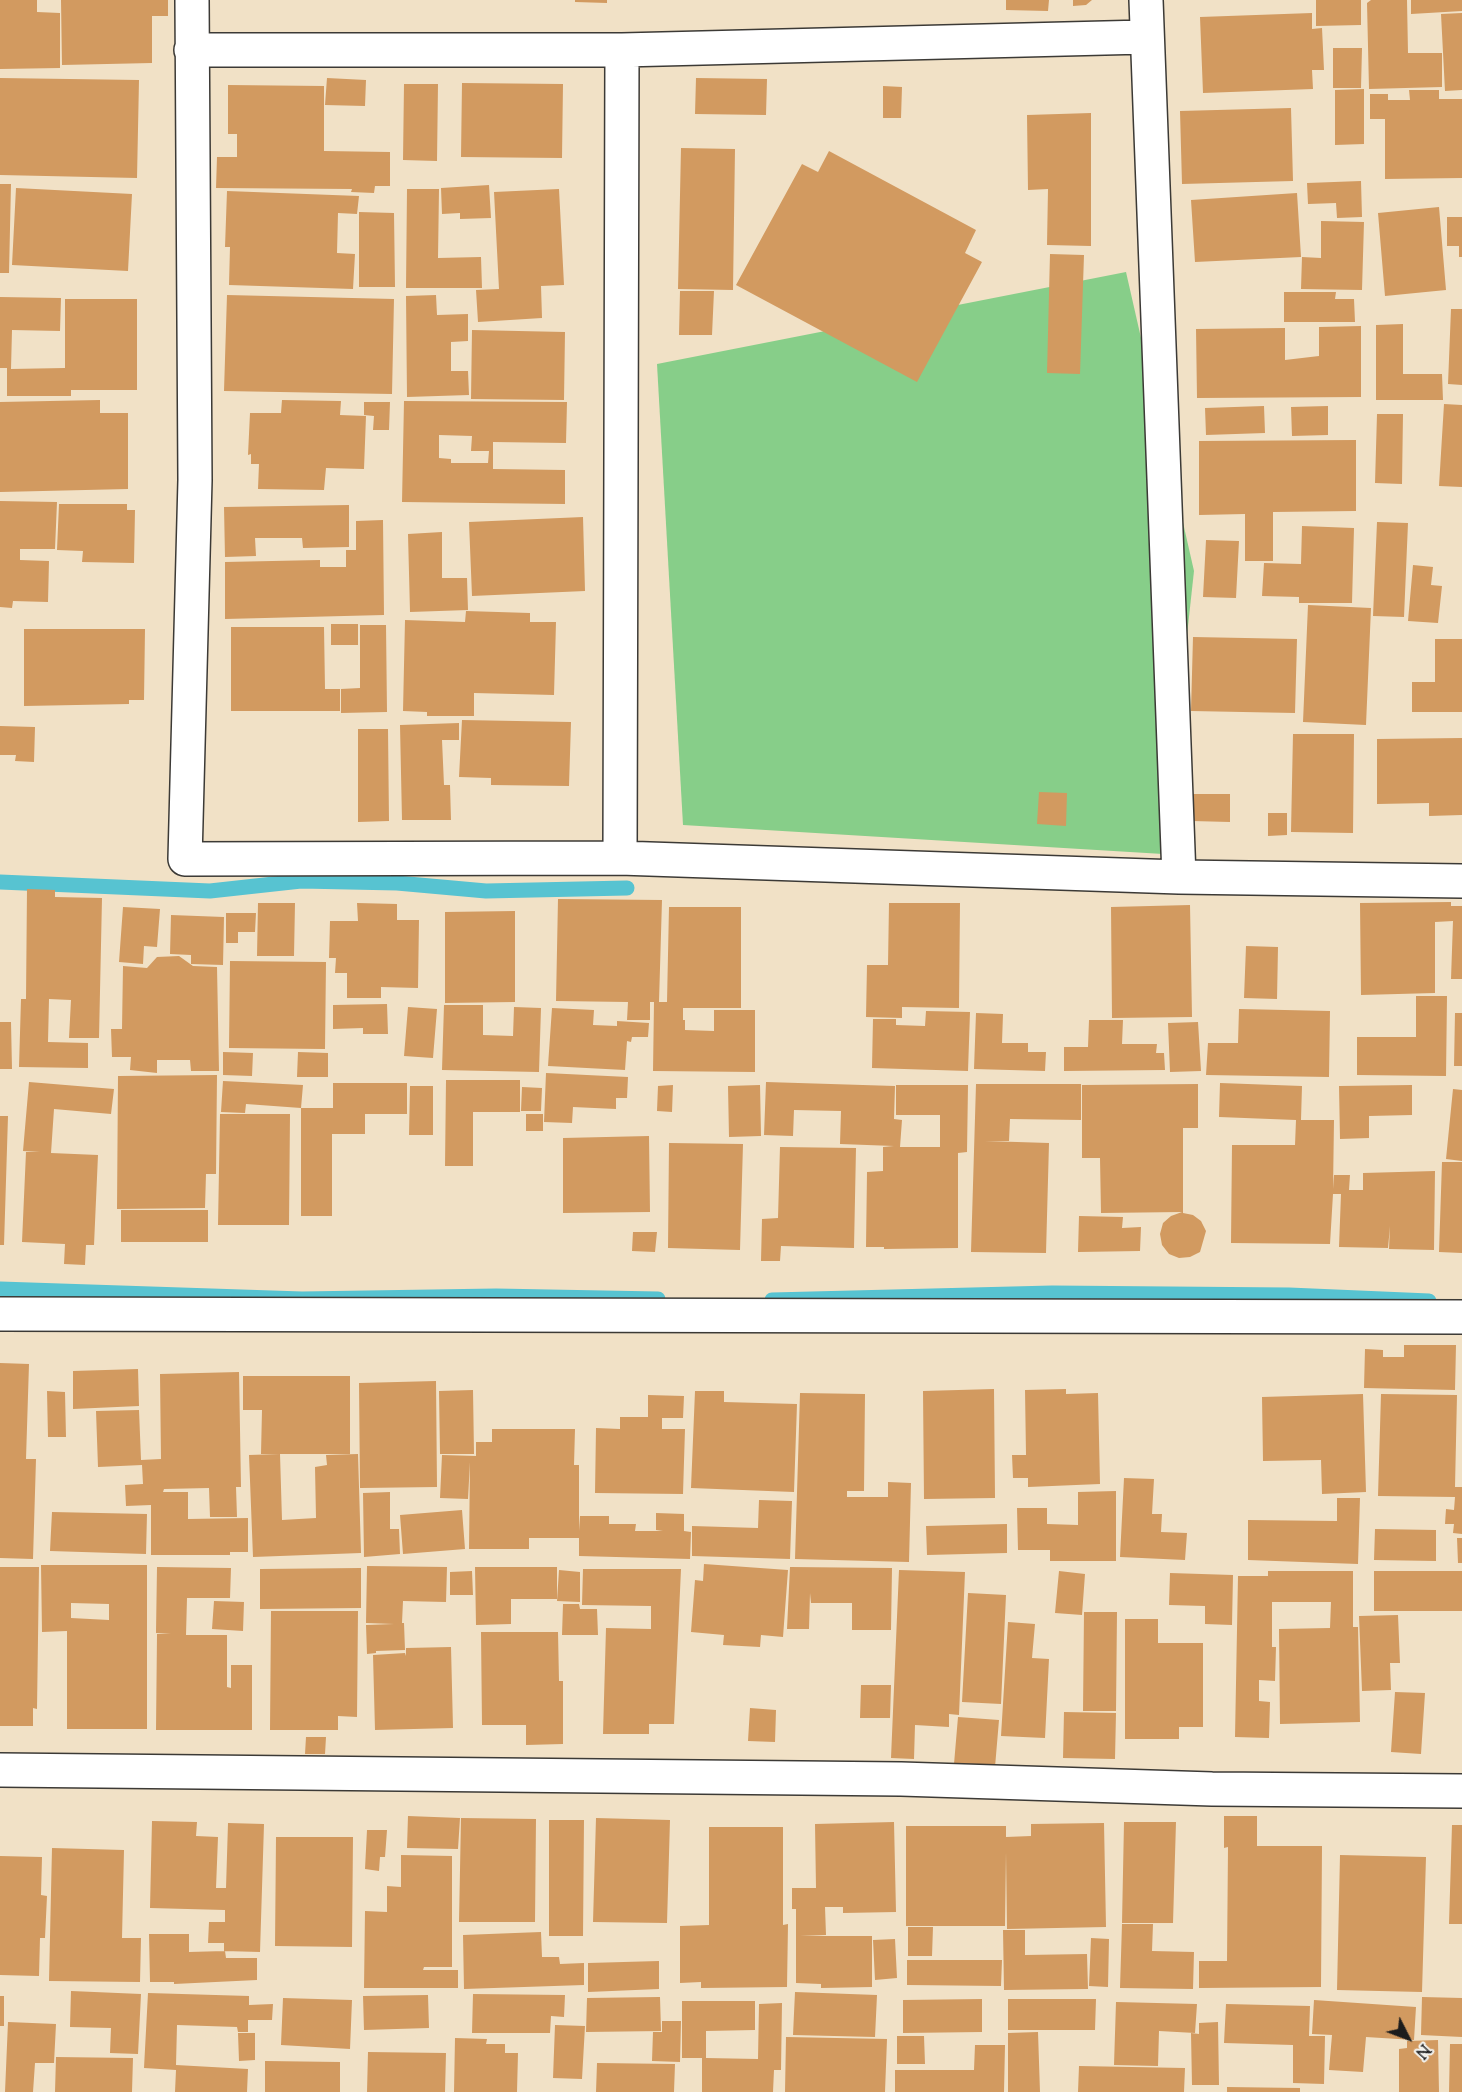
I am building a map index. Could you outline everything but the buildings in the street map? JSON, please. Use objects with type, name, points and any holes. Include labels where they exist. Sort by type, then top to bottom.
[{"type":"street","points":[[192,0],[195,480],[185,859],[620,858],[1179,877],[1462,881]]},
{"type":"street","points":[[1146,0],[1145,37],[1179,877]]},
{"type":"street","points":[[191,50],[622,50],[1145,37]]},
{"type":"street","points":[[620,858],[622,50]]},
{"type":"street","points":[[0,1314],[1462,1317]]},
{"type":"street","points":[[0,1770],[901,1779],[1212,1789],[1462,1791]]},
{"type":"green space","points":[[1126,272],[1194,571],[1163,854],[683,825],[657,364]]},
{"type":"waterway","points":[[0,882],[210,891],[301,881],[397,883],[486,891],[627,888]]},
{"type":"waterway","points":[[0,1289],[302,1299],[496,1296],[658,1299]]},
{"type":"waterway","points":[[772,1300],[1052,1293],[1289,1295],[1429,1301]]}]
